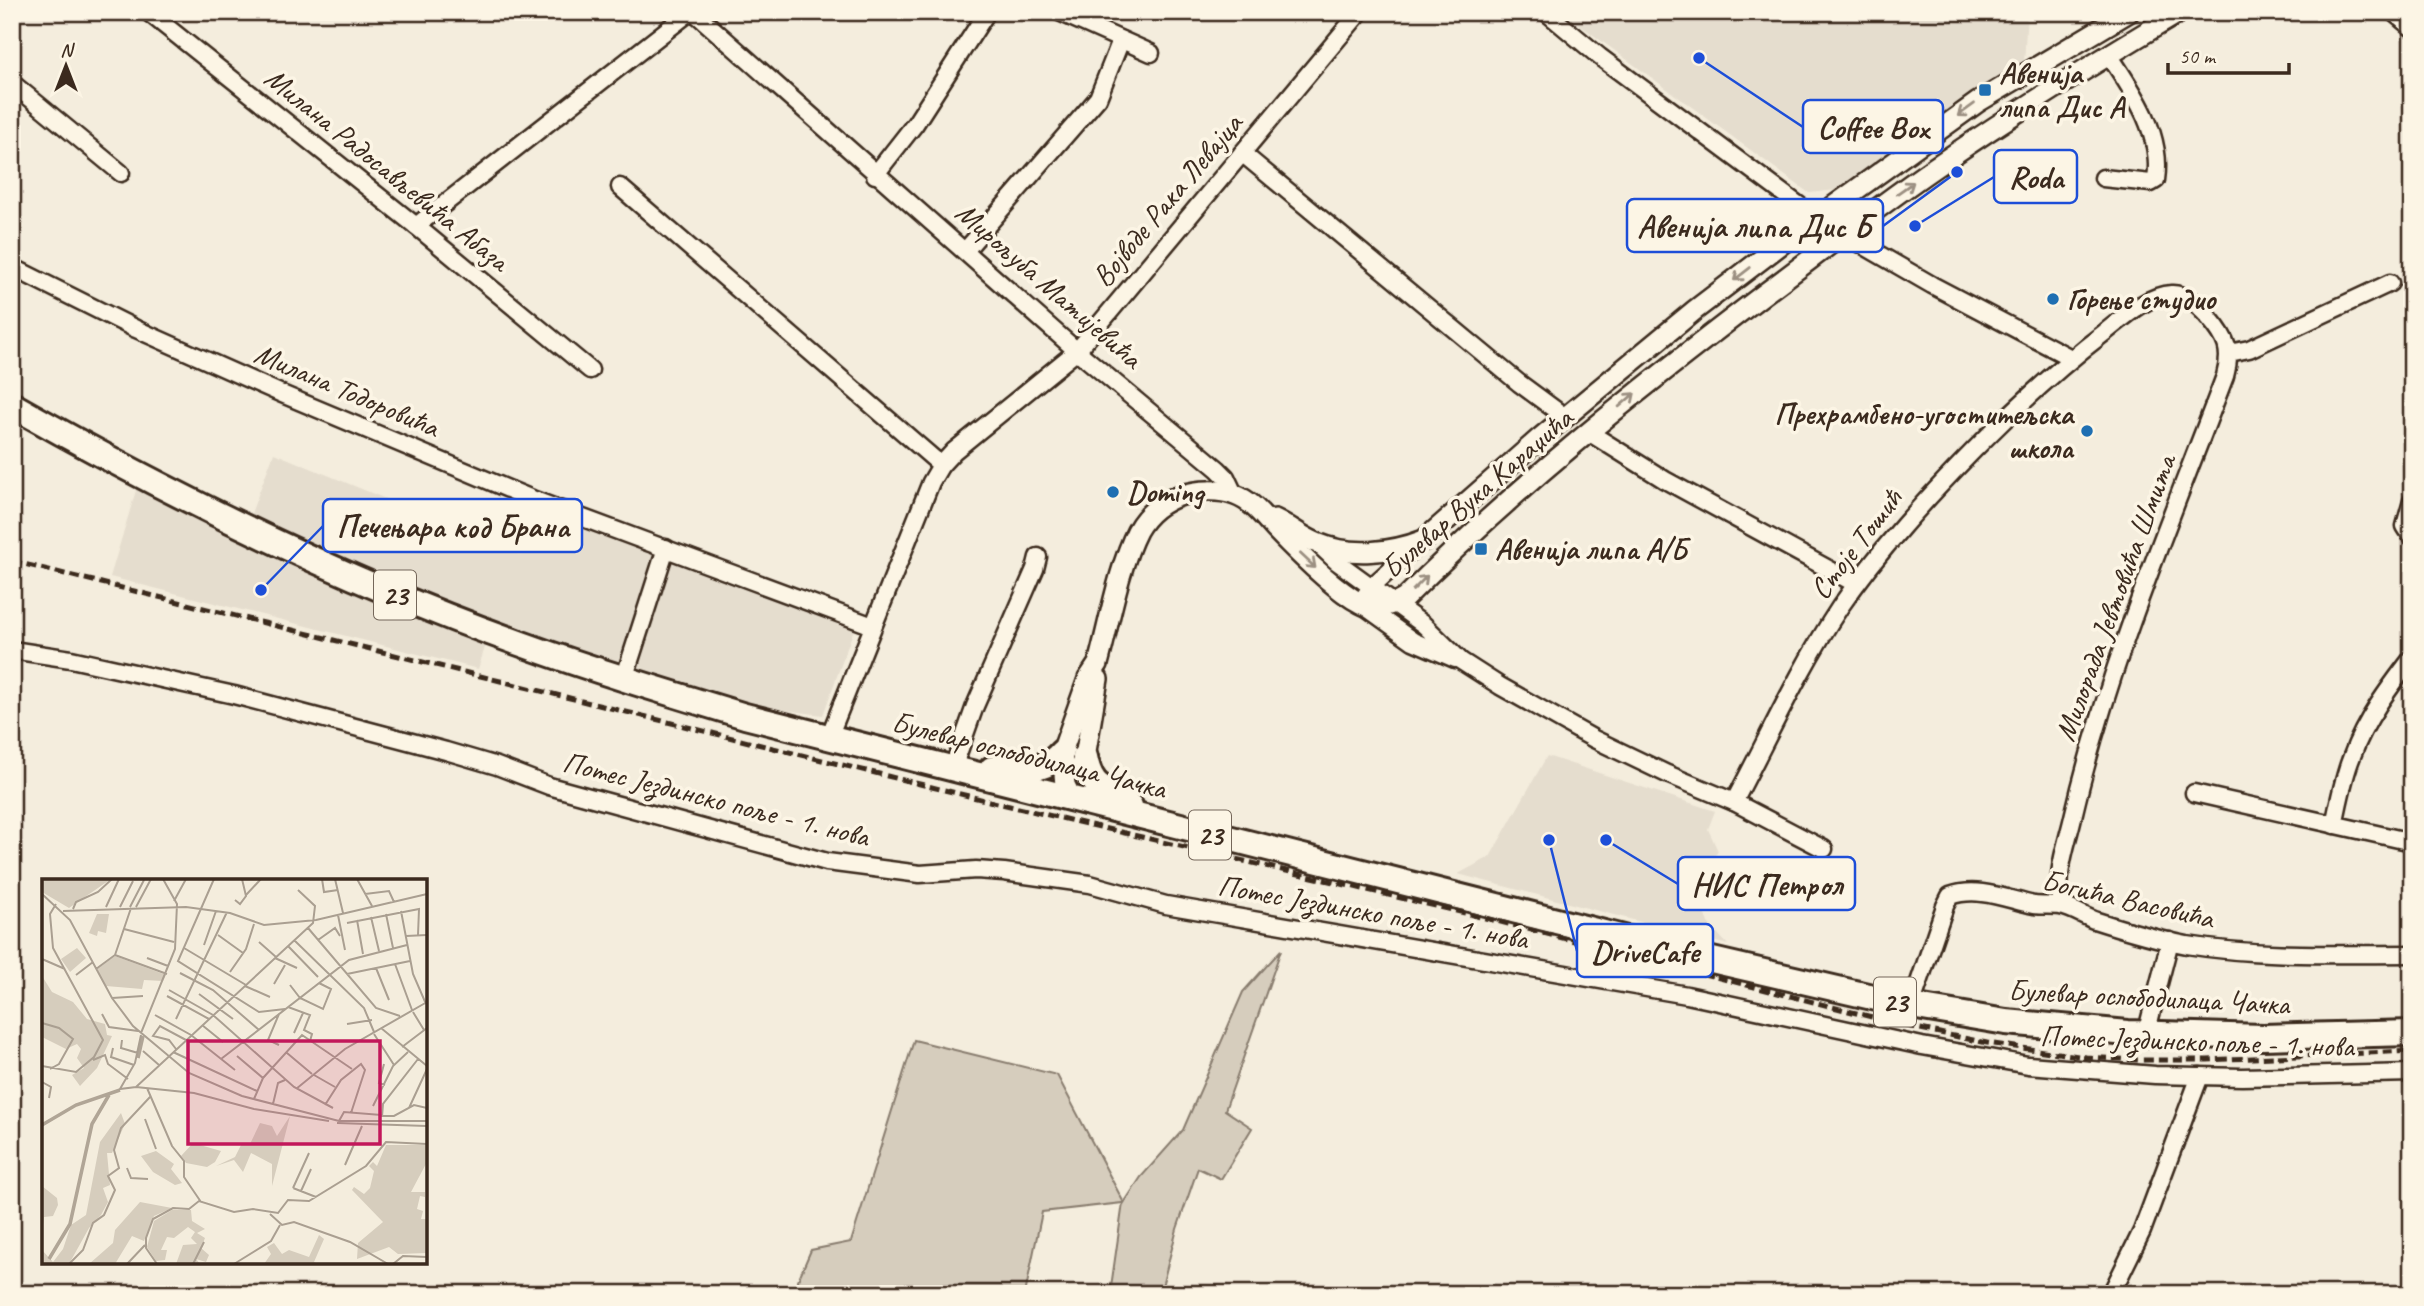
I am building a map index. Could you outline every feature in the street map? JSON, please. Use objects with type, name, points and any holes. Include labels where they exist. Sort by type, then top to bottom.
[{"type":"main road","name":"Булевар ослободилаца Чачка","points":[[12,405],[96,453],[342,573],[517,643],[745,716],[964,771],[1062,792],[1140,817],[1723,964],[1912,1006],[2058,1028],[2146,1034],[2263,1037],[2412,1033]]},
{"type":"main road","points":[[964,771],[1039,768],[1074,754],[1099,788],[1128,803],[1140,817]]},
{"type":"street","name":"Милана Радосављевића Абаза","points":[[148,12],[416,226],[590,370]]},
{"type":"street","points":[[416,226],[692,12]]},
{"type":"street","name":"Мирољуба Матијевића","points":[[692,12],[1077,351],[1218,469],[1226,477],[1234,494],[1261,513],[1313,566],[1366,595]]},
{"type":"street","points":[[876,174],[915,124],[987,12]]},
{"type":"street","points":[[1059,12],[1151,53]]},
{"type":"street","name":"Војводе Рака Левајца","points":[[829,737],[931,482],[941,465],[954,451],[1077,351],[1360,12]]},
{"type":"street","points":[[1546,12],[1601,57],[1815,218],[1932,285],[2071,358]]},
{"type":"street","name":"Булевар Вука Караџића","points":[[2129,12],[1978,102],[1815,218],[1695,310],[1565,418],[1424,540],[1366,595],[1384,607],[1405,598],[1518,492],[1673,363],[1947,158],[2180,12]]},
{"type":"street","points":[[2393,12],[2412,28]]},
{"type":"street","points":[[965,251],[1098,98],[1121,40]]},
{"type":"street","points":[[2103,178],[2151,183],[2156,180],[2157,172],[2152,137],[2142,107],[2109,55]]},
{"type":"street","points":[[12,83],[121,173]]},
{"type":"street","points":[[1242,153],[1509,375],[1565,418]]},
{"type":"street","points":[[620,187],[941,465]]},
{"type":"street","name":"Милана Тодоровића","points":[[12,267],[136,329],[282,394],[532,499],[873,626]]},
{"type":"street","points":[[2229,354],[2249,349],[2390,283]]},
{"type":"street","name":"Стоје Тошић","points":[[1734,802],[1792,687],[1856,584],[1934,491],[2014,410],[2071,358],[2121,320],[2154,300],[2171,294],[2190,300],[2214,324],[2224,339],[2229,354]]},
{"type":"street","name":"Милорада Јевтовића Шмита","points":[[2063,906],[2059,890],[2061,871],[2101,708],[2125,636],[2225,376],[2229,354]]},
{"type":"street","points":[[1590,433],[1665,481],[1856,584]]},
{"type":"street","points":[[1062,792],[1074,754],[1088,679],[1098,664],[1126,558],[1142,523],[1157,508],[1178,496],[1206,491],[1234,494]]},
{"type":"street","points":[[2412,501],[2405,526],[2412,537]]},
{"type":"street","points":[[1261,513],[1318,544],[1337,549],[1370,551],[1403,548],[1424,540]]},
{"type":"street","points":[[1318,544],[1413,641],[1461,661],[1594,738],[1667,774],[1734,802],[1824,849]]},
{"type":"street","points":[[624,679],[666,548]]},
{"type":"street","points":[[964,771],[975,706],[1038,557]]},
{"type":"street","points":[[1395,604],[1424,625],[1461,661]]},
{"type":"street","name":"Потес Јездинско поље - 1. нова","points":[[12,650],[71,659],[234,695],[446,751],[498,766],[549,786],[827,862],[920,874],[976,870],[1004,872],[1090,884],[1166,905],[1674,993],[1922,1046],[2028,1065],[2200,1076],[2412,1073]]},
{"type":"street","points":[[2334,825],[2344,781],[2358,741],[2412,657]]},
{"type":"street","points":[[2194,793],[2412,842]]},
{"type":"street","name":"Богића Васовића","points":[[1912,1006],[1950,896],[1966,892],[2042,906],[2063,906],[2092,919],[2170,941],[2248,952],[2412,954]]},
{"type":"street","points":[[2146,1034],[2170,941]]},
{"type":"street","points":[[2111,1294],[2142,1231],[2200,1076]]},
{"type":"shaded area","points":[[1567,12],[2027,12],[2024,64],[1836,190],[1809,193],[1566,15]]},
{"type":"shaded area","points":[[274,453],[522,555],[535,512],[738,582],[854,629],[823,715],[768,708],[585,655],[415,589],[250,516]]},
{"type":"shaded area","points":[[137,487],[487,641],[478,669],[110,577]]},
{"type":"shaded area","points":[[1547,756],[1715,811],[1708,829],[1718,851],[1704,872],[1700,902],[1708,923],[1728,945],[1458,874],[1490,857]]},
{"type":"shaded area","points":[[1281,950],[1225,1110],[1252,1128],[1221,1179],[1198,1168],[1177,1229],[1160,1294],[1110,1294],[1123,1203],[1042,1212],[1025,1294],[792,1294],[811,1250],[851,1242],[914,1040],[1057,1075],[1124,1203],[1141,1177],[1183,1130],[1243,992]]},
{"type":"railway","points":[[12,561],[997,803],[1465,913],[1911,1027],[1987,1043],[2086,1057],[2138,1060],[2207,1060],[2412,1051]]},
{"type":"place","name":"Coffee Box","points":[[1699,58]]},
{"type":"place","name":"Авенија липа Дис А","points":[[1985,90]]},
{"type":"place","name":"Авенија липа Дис Б","points":[[1957,172]]},
{"type":"place","name":"Roda","points":[[1915,226]]},
{"type":"place","name":"Горење студио","points":[[2053,299]]},
{"type":"place","name":"Прехрамбено-угоститељска школа","points":[[2087,431]]},
{"type":"place","name":"Doming","points":[[1113,492]]},
{"type":"place","name":"Авенија липа А/Б","points":[[1481,549]]},
{"type":"place","name":"Печењара код Брана","points":[[261,590]]},
{"type":"place","name":"DriveCafe","points":[[1549,840]]},
{"type":"place","name":"НИС Петрол","points":[[1606,840]]}]
